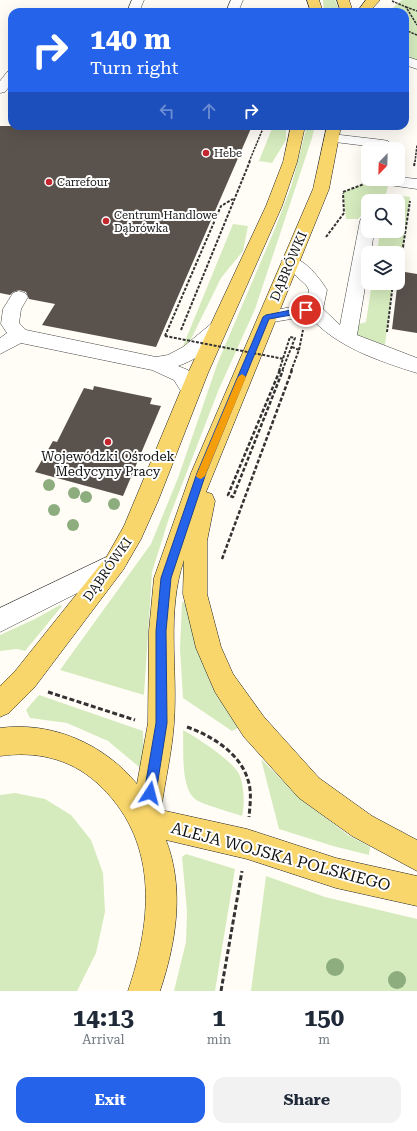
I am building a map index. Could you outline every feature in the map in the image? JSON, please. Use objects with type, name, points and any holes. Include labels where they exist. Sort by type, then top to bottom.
[{"type":"main road","points":[[366,8],[374,0]]},
{"type":"main road","name":"DĄBRÓWKI","points":[[0,704],[25,679],[115,563],[133,532],[191,391],[274,206],[290,162],[297,130]]},
{"type":"main road","name":"DĄBRÓWKI","points":[[145,821],[161,723],[161,631],[166,578],[202,473],[320,189],[333,132]]},
{"type":"main road","points":[[202,473],[206,492],[196,541],[195,594],[209,648],[224,683],[254,727],[309,788],[362,826],[417,856]]},
{"type":"main road","points":[[0,742],[24,740],[61,746],[94,761],[123,786],[145,821],[155,851],[161,884],[161,920],[155,958],[144,991]]},
{"type":"main road","name":"ALEJA WOJSKA POLSKIEGO","points":[[145,821],[247,844],[336,874],[417,891]]},
{"type":"street","points":[[0,89],[8,80]]},
{"type":"street","points":[[333,132],[384,142]]},
{"type":"street","points":[[405,182],[415,183]]},
{"type":"street","points":[[347,338],[365,238]]},
{"type":"street","points":[[290,262],[313,281],[318,290],[310,310]]},
{"type":"street","points":[[20,297],[12,309],[10,324],[19,335],[30,339],[156,364],[181,375],[191,391]]},
{"type":"street","points":[[266,317],[310,310],[347,338],[417,366]]},
{"type":"street","name":"DĄBRÓWKI","points":[[156,364],[168,363],[187,355],[218,329]]},
{"type":"street","points":[[0,348],[19,335]]},
{"type":"street","points":[[0,620],[115,563]]},
{"type":"path","points":[[392,1],[417,11]]},
{"type":"path","points":[[409,11],[417,26]]},
{"type":"path","points":[[156,364],[178,338],[262,130]]},
{"type":"path","points":[[403,246],[415,183]]},
{"type":"path","points":[[325,239],[328,232],[342,220],[345,207],[342,195],[344,187]]},
{"type":"path","points":[[234,199],[221,206],[165,336],[284,358]]},
{"type":"path","points":[[384,353],[392,290]]},
{"type":"path","points":[[220,566],[227,541],[299,350],[310,310]]},
{"type":"path","points":[[290,337],[295,338],[292,347],[234,497],[228,495],[284,358],[290,337]]},
{"type":"path","points":[[292,347],[299,350]]},
{"type":"path","points":[[44,690],[142,722]]},
{"type":"path","points":[[184,727],[208,737],[230,750],[246,774],[251,798],[249,817]]},
{"type":"path","points":[[221,991],[242,872]]},
{"type":"green space","points":[[323,0],[335,0],[338,8],[324,8]]},
{"type":"green space","points":[[402,0],[417,0],[417,61],[409,58],[409,8],[393,8]]},
{"type":"green space","points":[[271,130],[286,130],[286,140],[272,163],[259,161]]},
{"type":"green space","points":[[306,130],[314,130],[255,309],[219,389],[169,518],[152,572],[144,695],[60,670],[151,544],[178,478],[218,362],[274,231],[291,187]]},
{"type":"green space","points":[[361,185],[388,186],[386,194],[361,194],[361,216],[358,219],[346,219],[343,192]]},
{"type":"green space","points":[[405,196],[410,197],[405,233]]},
{"type":"green space","points":[[233,224],[248,226],[243,251],[221,278],[189,343],[181,351]]},
{"type":"green space","points":[[379,238],[404,238],[403,246],[378,246]]},
{"type":"green space","points":[[371,290],[392,290],[384,353],[347,338],[349,327],[366,322]]},
{"type":"green space","points":[[182,602],[186,603],[215,690],[238,728],[232,731],[183,698],[180,649]]},
{"type":"green space","points":[[60,605],[62,606],[25,651],[17,649],[0,651],[0,635],[35,619]]},
{"type":"green space","points":[[39,695],[143,731],[144,771],[108,741],[67,723],[30,718],[26,710]]},
{"type":"green space","points":[[183,730],[214,750],[230,763],[239,774],[244,795],[242,816],[204,804],[195,799],[190,793],[185,777]]},
{"type":"green space","points":[[261,759],[299,797],[348,835],[370,847],[369,855],[333,846],[279,829]]},
{"type":"green space","points":[[15,793],[45,799],[71,815],[91,840],[103,873],[105,912],[96,953],[77,991],[0,991],[0,795]]},
{"type":"green space","points":[[186,854],[235,869],[215,991],[174,991],[186,942],[187,911],[182,857]]},
{"type":"green space","points":[[266,876],[325,897],[417,919],[417,991],[251,991]]},
{"type":"building","name":"Centrum Handlowe Dąbrówka","points":[[0,126],[8,126],[8,130],[250,130],[156,347],[42,325],[55,304],[29,299],[26,292],[19,290],[10,295],[0,293]]},
{"type":"building","points":[[405,272],[417,274],[417,333],[392,329],[397,290],[405,290]]},
{"type":"building","name":"Wojewódzki Ośrodek Medycyny Pracy","points":[[94,386],[152,398],[150,404],[161,406],[123,496],[35,472],[53,441],[57,442],[84,388],[93,390]]},
{"type":"slow traffic","points":[[201,476],[242,377]]},
{"type":"place","name":"Hebe","points":[[206,153]]},
{"type":"place","name":"Carrefour","points":[[49,182]]},
{"type":"place","name":"Centrum Handlowe Dąbrówka","points":[[106,221]]},
{"type":"place","name":"Wojewódzki Ośrodek Medycyny Pracy","points":[[108,442]]},
{"type":"route","points":[[150,793],[161,723],[161,631],[166,578],[202,473],[266,317],[306,310]]}]
